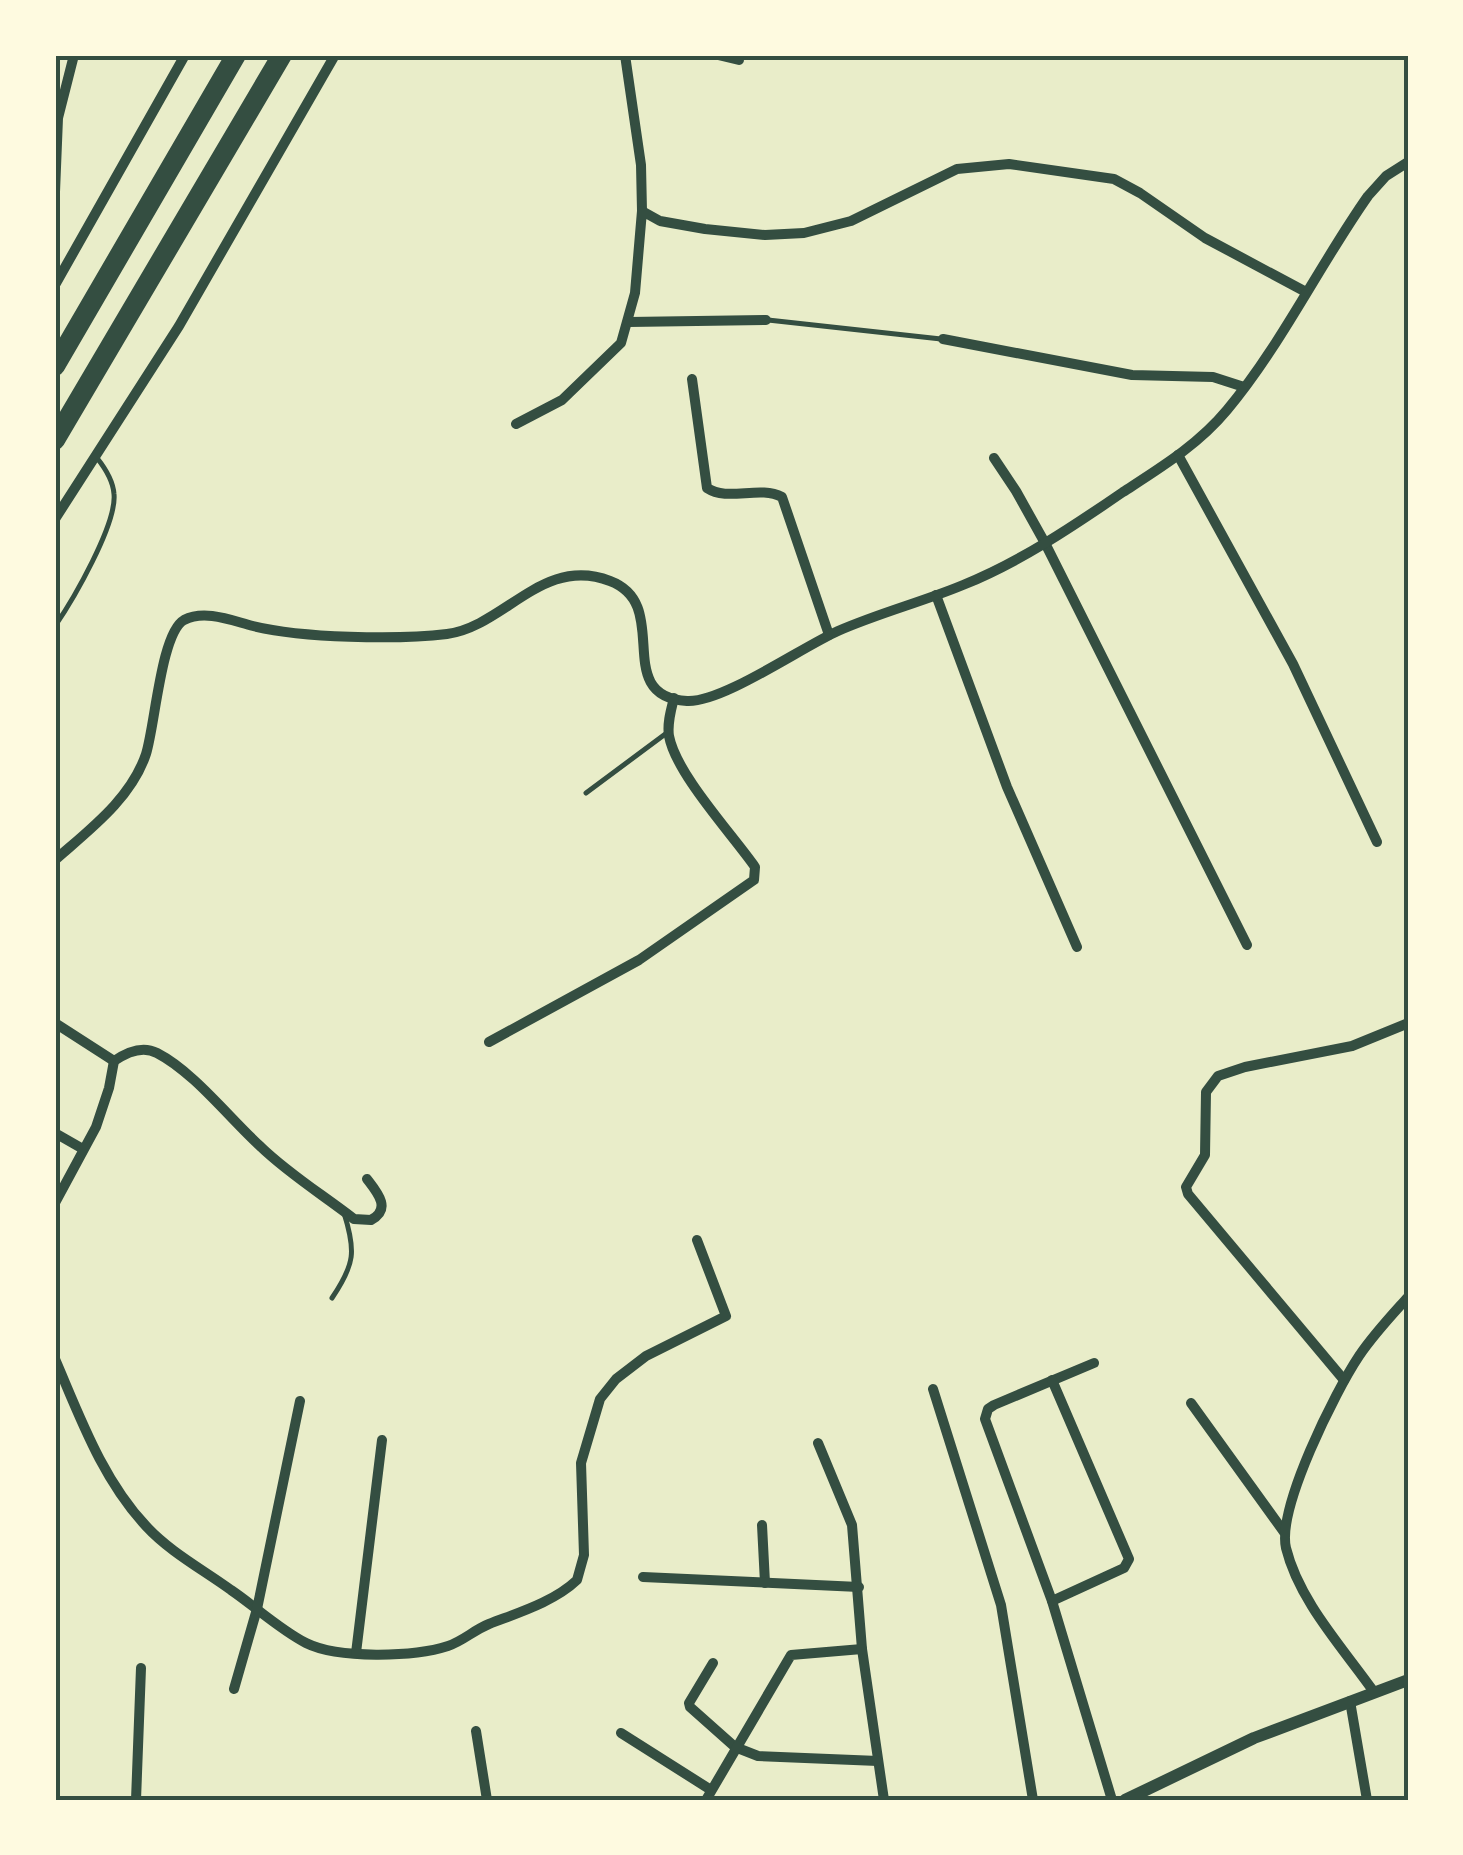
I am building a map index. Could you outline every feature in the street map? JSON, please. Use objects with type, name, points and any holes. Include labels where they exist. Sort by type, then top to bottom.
[{"type":"highway","points":[[55,366],[236,55]]},
{"type":"highway","points":[[55,440],[282,55]]},
{"type":"street","points":[[55,192],[58,118],[74,55]]},
{"type":"street","points":[[55,285],[185,55]]},
{"type":"street","points":[[55,519],[178,326],[336,55]]},
{"type":"street","points":[[516,424],[547,410],[574,390],[621,343],[629,322],[642,210],[625,55]]},
{"type":"street","points":[[718,55],[739,60]]},
{"type":"street","points":[[55,860],[92,827],[135,778],[151,735],[169,645],[177,626],[187,618],[216,617],[298,633],[444,634],[474,626],[546,584],[571,576],[592,576],[622,586],[636,599],[641,611],[646,673],[654,686],[688,701],[712,696],[828,636],[996,571],[1045,543],[1207,432],[1244,386],[1368,196],[1386,176],[1408,162]]},
{"type":"street","points":[[642,210],[660,221],[705,229],[766,235],[804,233],[864,216],[957,169],[1008,164],[1114,179],[1205,238],[1306,292]]},
{"type":"street","points":[[629,322],[766,320]]},
{"type":"street","points":[[944,340],[1132,375],[1206,376],[1244,386]]},
{"type":"street","points":[[692,379],[707,488],[715,493],[768,492],[782,498],[828,636]]},
{"type":"street","points":[[1178,455],[1293,664],[1377,842]]},
{"type":"street","points":[[994,458],[1045,543],[1247,945]]},
{"type":"street","points":[[936,595],[1007,788],[1077,947]]},
{"type":"street","points":[[489,1042],[639,960],[754,880],[755,866],[698,790],[672,747],[668,731],[674,698]]},
{"type":"street","points":[[55,1024],[114,1061]]},
{"type":"street","points":[[1344,1380],[1186,1187],[1205,1156],[1206,1092],[1218,1076],[1245,1067],[1342,1049],[1406,1024]]},
{"type":"street","points":[[55,1202],[105,1104],[114,1061],[127,1052],[144,1049],[186,1075],[265,1151],[362,1220],[378,1216],[383,1205],[366,1179]]},
{"type":"street","points":[[55,1133],[83,1150]]},
{"type":"street","points":[[55,1359],[97,1453],[136,1513],[173,1550],[316,1648],[406,1653],[452,1645],[485,1625],[558,1594],[577,1580],[584,1555],[581,1463],[600,1399],[616,1379],[646,1356],[726,1316],[697,1240]]},
{"type":"street","points":[[1374,1692],[1306,1594],[1291,1562],[1285,1533],[1292,1500],[1344,1380],[1370,1340],[1408,1297]]},
{"type":"street","points":[[1094,1363],[994,1404],[985,1419],[1052,1602],[1112,1800]]},
{"type":"street","points":[[1052,1380],[1129,1559],[1124,1568],[1052,1602]]},
{"type":"street","points":[[933,1389],[1001,1605],[1033,1800]]},
{"type":"street","points":[[234,1689],[257,1609],[300,1401]]},
{"type":"street","points":[[1191,1403],[1285,1533]]},
{"type":"street","points":[[356,1653],[382,1440]]},
{"type":"street","points":[[818,1443],[852,1525],[862,1649],[884,1800]]},
{"type":"street","points":[[762,1524],[765,1583]]},
{"type":"street","points":[[644,1577],[858,1587]]},
{"type":"street","points":[[621,1733],[709,1795],[790,1655],[862,1649]]},
{"type":"street","points":[[714,1663],[690,1707],[735,1747],[758,1756],[878,1761]]},
{"type":"street","points":[[136,1800],[141,1668]]},
{"type":"street","points":[[1125,1800],[1254,1738],[1408,1680]]},
{"type":"street","points":[[1350,1701],[1368,1800]]},
{"type":"street","points":[[476,1731],[487,1800]]},
{"type":"lane","points":[[766,320],[944,340]]},
{"type":"lane","points":[[55,626],[78,591],[114,506],[111,482],[94,455]]},
{"type":"lane","points":[[586,793],[668,731]]},
{"type":"lane","points":[[332,1298],[347,1276],[352,1260],[353,1248],[343,1210]]}]
